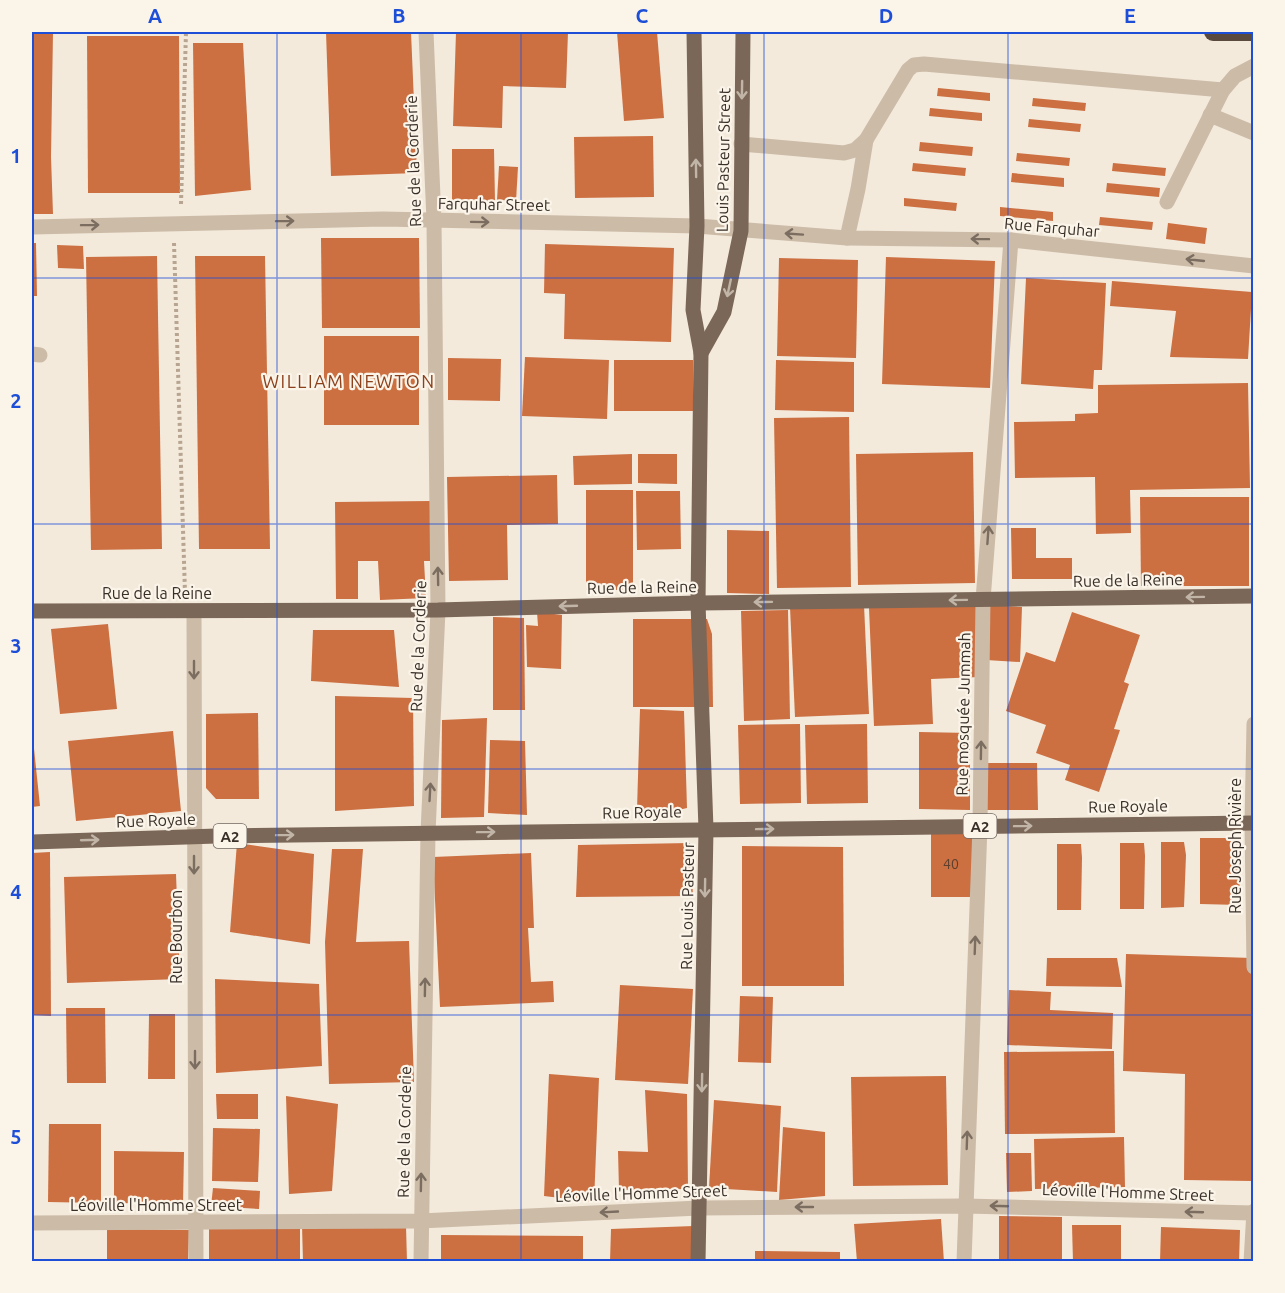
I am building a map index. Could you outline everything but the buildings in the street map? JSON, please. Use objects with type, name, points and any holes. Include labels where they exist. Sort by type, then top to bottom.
[{"type":"highway","points":[[1213,32],[1254,32]]},
{"type":"main road","name":"Louis Pasteur Street","points":[[694,32],[697,226],[693,310],[701,353],[700,407]]},
{"type":"main road","name":"Louis Pasteur Street","points":[[701,353],[724,312],[741,231],[742,32]]},
{"type":"main road","name":"Rue Louis Pasteur","points":[[698,1262],[706,829],[698,603],[700,407]]},
{"type":"main road","name":"Rue de la Reine","points":[[32,611],[438,610],[698,603],[1254,596]]},
{"type":"main road","name":"Rue Royale","points":[[32,842],[194,836],[1253,823]]},
{"type":"street","name":"Rue de la Corderie","points":[[421,1262],[428,833],[438,610],[434,221],[426,32]]},
{"type":"street","points":[[741,144],[844,153],[855,150],[866,140],[908,70],[914,65],[924,64],[1222,90]]},
{"type":"street","points":[[1167,202],[1222,90],[1234,76],[1254,66]]},
{"type":"street","points":[[1210,115],[1254,133]]},
{"type":"street","points":[[847,238],[866,140]]},
{"type":"street","name":"Farquhar Street","points":[[32,227],[383,219],[697,226],[847,238]]},
{"type":"street","name":"Rue Farquhar","points":[[847,238],[1011,240],[1254,266]]},
{"type":"street","name":"Rue mosquée Jummah","points":[[964,1262],[964,1206],[980,826],[983,600],[1011,240]]},
{"type":"street","name":"Rue Bourbon","points":[[190,612],[194,836],[196,1262]]},
{"type":"street","name":"Rue Joseph Rivière","points":[[1254,724],[1254,967]]},
{"type":"street","name":"Léoville l'Homme Street","points":[[32,1223],[420,1221],[699,1208],[964,1206],[1253,1212]]},
{"type":"street","points":[[1251,1262],[1253,1212]]},
{"type":"path","points":[[186,32],[177,223],[190,612]]},
{"type":"district","name":"WILLIAM NEWTON","points":[[349,381]]}]
